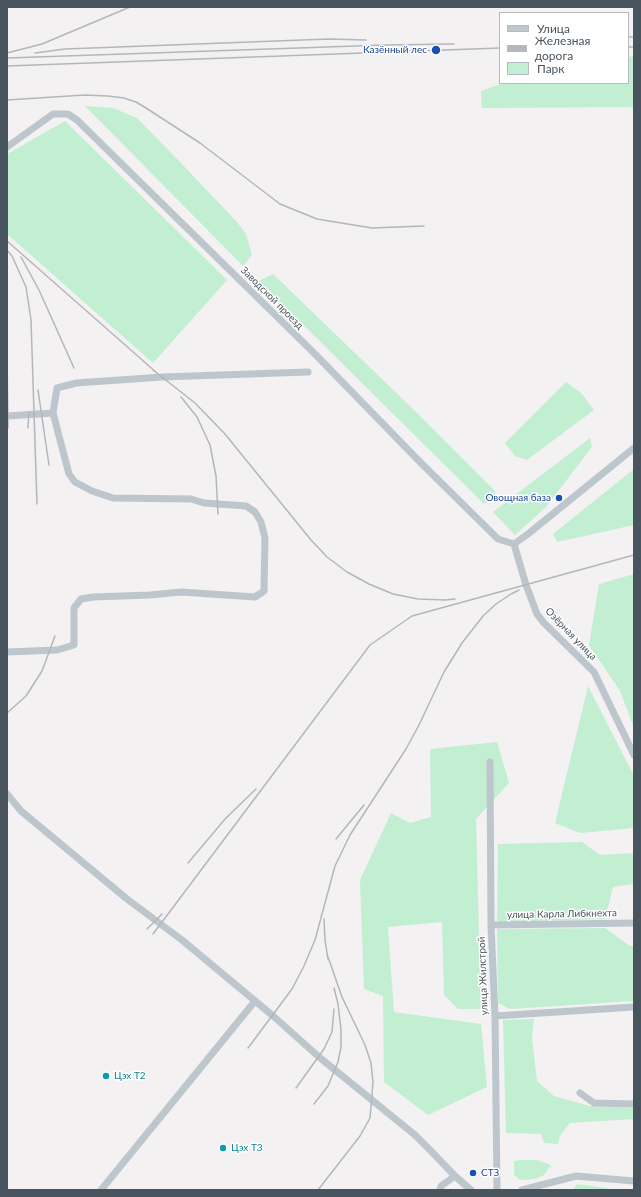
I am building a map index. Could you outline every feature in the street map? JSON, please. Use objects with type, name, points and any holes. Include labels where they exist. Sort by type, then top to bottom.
[{"type":"street","name":"Заводской проезд","points":[[7,147],[52,114],[68,114],[77,120],[315,354],[420,462],[498,539],[514,544]]},
{"type":"street","points":[[7,652],[56,650],[74,645],[74,608],[81,599],[181,592],[255,597],[264,591],[265,538],[261,522],[255,512],[246,506],[204,503],[191,498],[113,498],[92,491],[75,482],[69,474],[53,413],[57,388],[76,383],[162,377],[308,372]]},
{"type":"street","points":[[7,416],[53,413]]},
{"type":"street","points":[[514,544],[634,448]]},
{"type":"street","name":"Озёрная улица","points":[[514,544],[526,585],[537,614],[544,623],[594,672],[634,755]]},
{"type":"street","name":"улица Жилстрой","points":[[490,762],[491,925],[497,1190]]},
{"type":"street","points":[[7,794],[21,811],[127,899],[182,940],[255,1000],[319,1057],[414,1135],[471,1190]]},
{"type":"street","name":"улица Карла Либкнехта","points":[[491,925],[634,923]]},
{"type":"street","points":[[101,1190],[255,1000]]},
{"type":"street","points":[[494,1016],[634,1008]]},
{"type":"street","points":[[580,1093],[594,1103],[634,1104]]},
{"type":"street","points":[[440,1190],[441,1186],[455,1176]]},
{"type":"street","points":[[522,1190],[576,1176],[634,1182]]},
{"type":"green space","points":[[634,56],[634,107],[482,108],[481,91],[501,84],[629,84],[629,57]]},
{"type":"green space","points":[[85,106],[113,108],[137,118],[237,222],[246,234],[252,255],[243,266]]},
{"type":"green space","points":[[65,121],[227,280],[153,363],[7,234],[7,154]]},
{"type":"green space","points":[[273,274],[414,410],[496,492],[484,504],[259,281]]},
{"type":"green space","points":[[566,382],[581,393],[594,410],[527,460],[515,456],[505,443]]},
{"type":"green space","points":[[590,438],[592,447],[546,507],[515,535],[493,512]]},
{"type":"green space","points":[[634,469],[634,525],[557,542],[553,534]]},
{"type":"green space","points":[[634,574],[634,728],[620,691],[589,645],[599,584]]},
{"type":"green space","points":[[588,686],[634,776],[634,828],[580,833],[555,823]]},
{"type":"green space","points":[[497,742],[509,783],[476,819],[481,1009],[458,1009],[444,995],[442,922],[388,927],[394,1012],[481,1024],[487,1087],[428,1115],[384,1082],[383,996],[364,989],[360,880],[391,813],[410,823],[431,817],[430,749]]},
{"type":"green space","points":[[582,842],[600,855],[634,853],[634,884],[613,887],[605,919],[497,922],[498,844]]},
{"type":"green space","points":[[605,928],[630,946],[634,946],[634,1001],[510,1009],[498,1003],[497,929]]},
{"type":"green space","points":[[534,1019],[532,1038],[537,1081],[554,1096],[589,1106],[634,1108],[634,1119],[570,1123],[560,1136],[558,1144],[544,1143],[541,1134],[506,1133],[503,1020]]},
{"type":"green space","points":[[537,1160],[551,1165],[544,1175],[535,1179],[520,1180],[514,1175],[514,1161]]},
{"type":"green space","points":[[577,1184],[619,1190],[573,1190]]},
{"type":"railway","points":[[7,53],[42,44],[130,7]]},
{"type":"railway","points":[[629,37],[634,37]]},
{"type":"railway","points":[[35,53],[65,49],[329,39],[366,40]]},
{"type":"railway","points":[[7,58],[454,44]]},
{"type":"railway","points":[[629,47],[634,47]]},
{"type":"railway","points":[[7,66],[499,48]]},
{"type":"railway","points":[[7,100],[85,95],[124,98],[136,102],[200,143],[280,204],[317,219],[372,228],[424,226]]},
{"type":"railway","points":[[7,241],[157,373]]},
{"type":"railway","points":[[7,250],[12,256],[26,287],[31,320],[37,504]]},
{"type":"railway","points":[[21,257],[39,290],[74,368]]},
{"type":"railway","points":[[7,351],[8,428]]},
{"type":"railway","points":[[153,370],[195,403],[225,434],[311,540],[327,557],[347,572],[369,584],[393,594],[418,599],[455,599]]},
{"type":"railway","points":[[38,390],[49,465]]},
{"type":"railway","points":[[181,397],[197,417],[210,445],[216,476],[218,514]]},
{"type":"railway","points":[[28,428],[29,412]]},
{"type":"railway","points":[[153,934],[370,645],[412,616],[634,555]]},
{"type":"railway","points":[[248,1048],[292,989],[304,966],[315,940],[335,866],[350,835],[406,749],[444,672],[462,643],[483,616],[496,604],[519,590]]},
{"type":"railway","points":[[7,713],[26,696],[42,671],[55,636]]},
{"type":"railway","points":[[188,863],[226,818],[256,789]]},
{"type":"railway","points":[[336,839],[364,805]]},
{"type":"railway","points":[[147,929],[162,914]]},
{"type":"railway","points":[[324,919],[328,959]]},
{"type":"railway","points":[[318,1190],[360,1136],[370,1118],[373,1082],[371,1063],[365,1045],[342,997],[327,954]]},
{"type":"railway","points":[[314,1104],[328,1086],[338,1062],[341,1047],[338,1004],[334,988]]},
{"type":"railway","points":[[296,1088],[324,1049],[332,1032],[334,1009]]},
{"type":"place","name":"Казённый лес","points":[[436,50]]},
{"type":"place","name":"Овощная база","points":[[559,498]]},
{"type":"place","name":"Цэх Т2","points":[[106,1076]]},
{"type":"place","name":"Цэх Т3","points":[[223,1148]]},
{"type":"place","name":"СТЗ","points":[[473,1173]]}]
